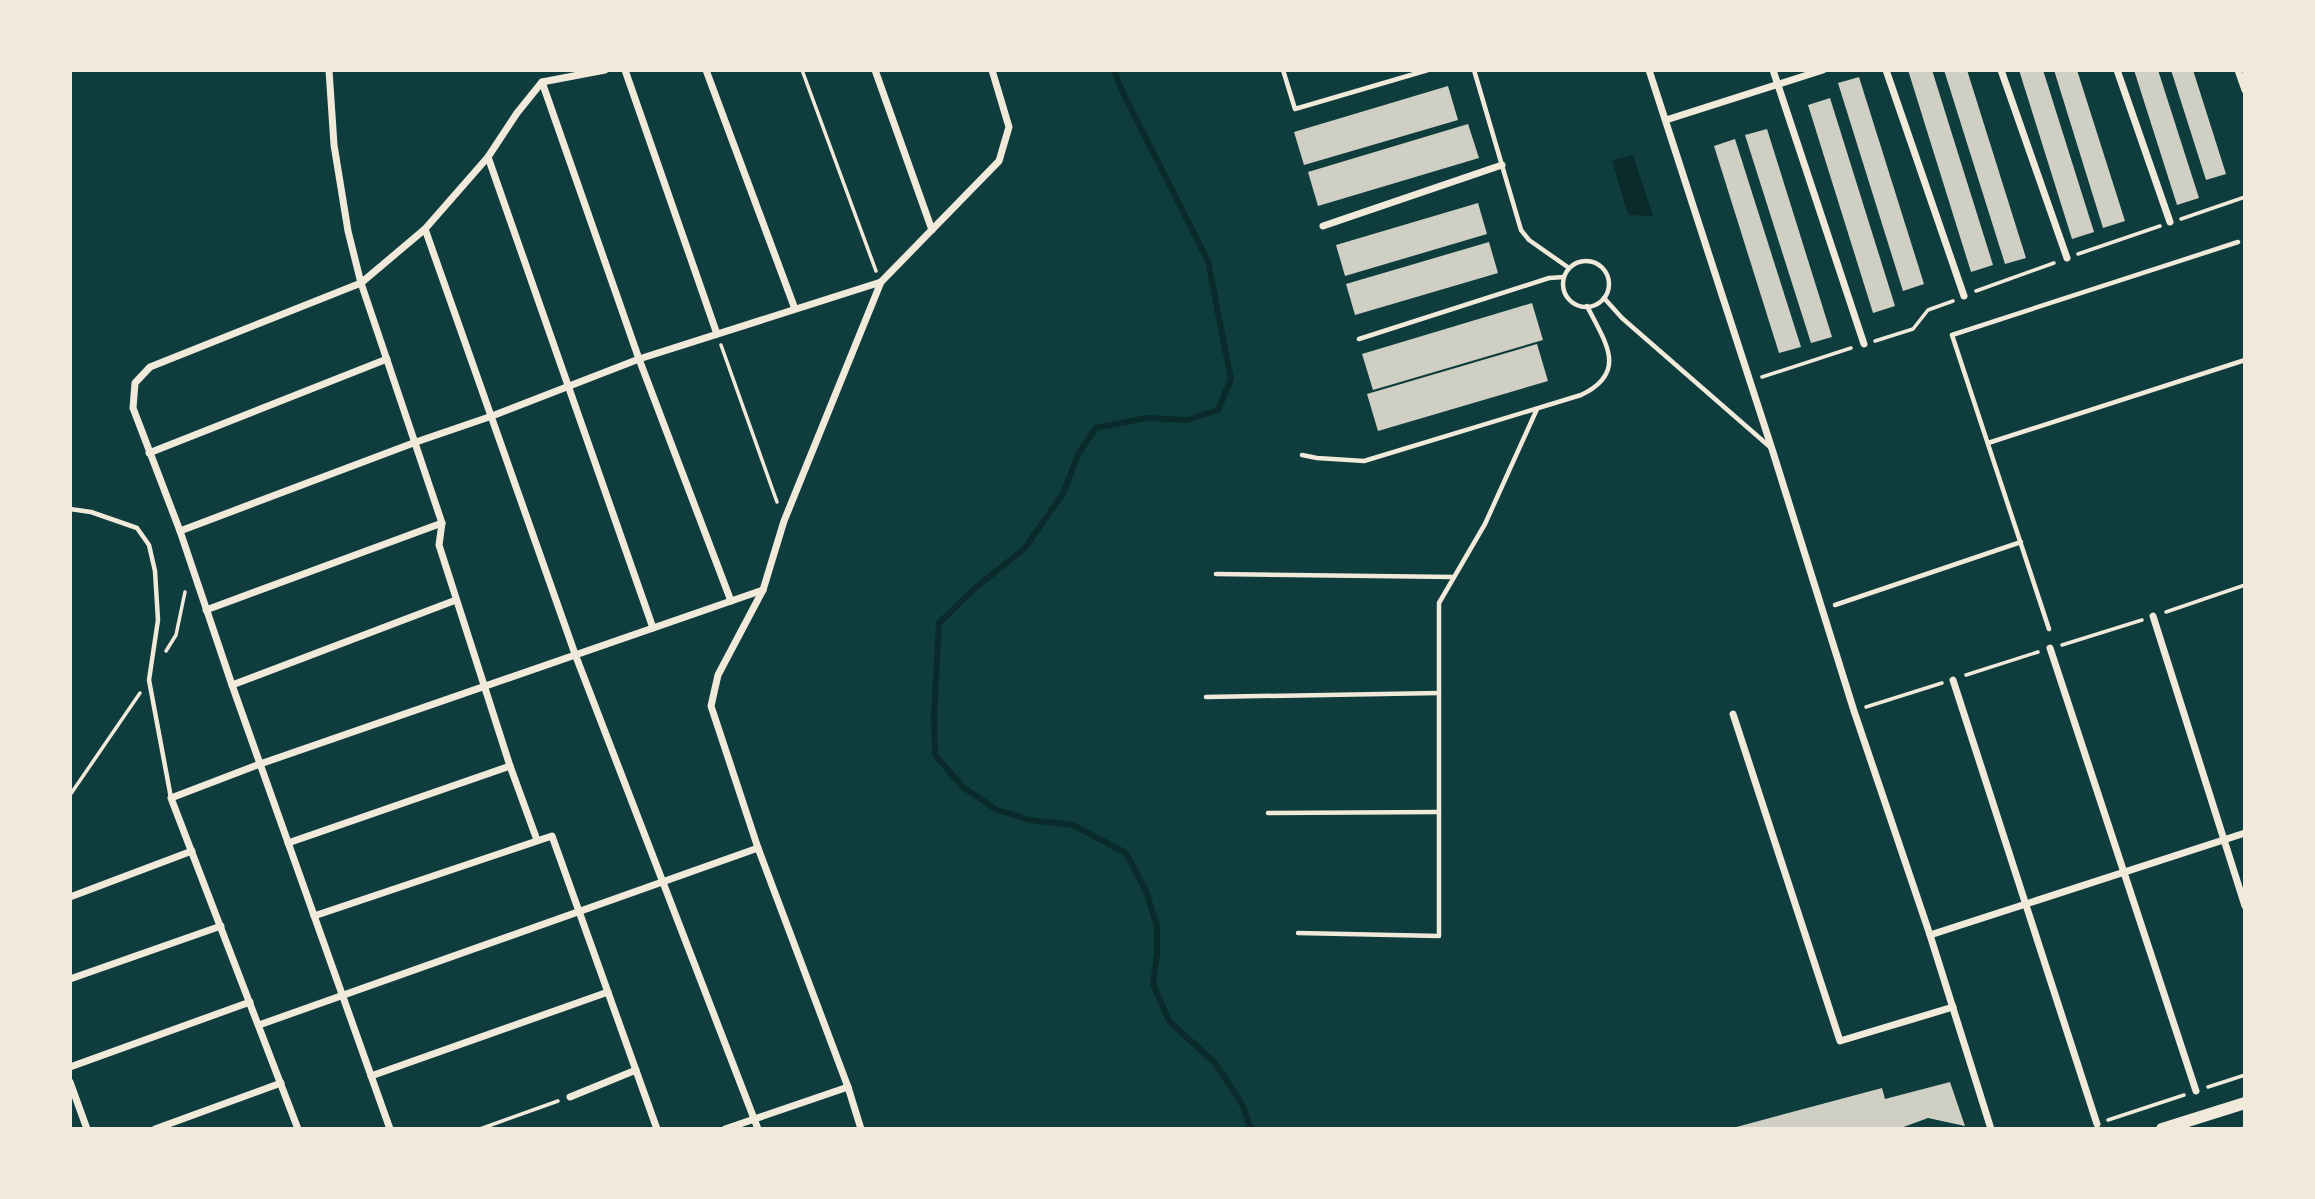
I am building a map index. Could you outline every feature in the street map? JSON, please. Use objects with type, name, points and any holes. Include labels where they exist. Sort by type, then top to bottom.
[{"type":"street","points":[[329,70],[334,145],[348,231],[361,283],[442,523],[439,545],[510,766],[537,840]]},
{"type":"street","points":[[390,1129],[180,531],[133,408],[135,383],[150,367],[361,283],[425,229],[488,157],[517,113],[542,82],[605,70]]},
{"type":"street","points":[[625,70],[718,334]]},
{"type":"street","points":[[706,70],[795,309]]},
{"type":"street","points":[[875,70],[932,230]]},
{"type":"street","points":[[861,1129],[848,1087],[758,848],[711,706],[718,675],[763,590],[783,521],[881,282],[999,161],[1009,127],[992,70]]},
{"type":"street","points":[[1649,70],[1991,1129]]},
{"type":"street","points":[[1773,70],[1864,344]]},
{"type":"street","points":[[1666,120],[1823,70]]},
{"type":"street","points":[[1886,70],[1964,296]]},
{"type":"street","points":[[2001,70],[2067,258]]},
{"type":"street","points":[[2118,70],[2170,222]]},
{"type":"street","points":[[2238,70],[2245,90]]},
{"type":"street","points":[[542,82],[639,359],[731,601]]},
{"type":"street","points":[[488,157],[653,628]]},
{"type":"street","points":[[1324,226],[1502,165]]},
{"type":"street","points":[[425,229],[575,654],[758,1129]]},
{"type":"street","points":[[180,531],[639,359],[881,282]]},
{"type":"street","points":[[149,453],[387,359]]},
{"type":"street","points":[[206,610],[442,523]]},
{"type":"street","points":[[298,1129],[171,797],[763,590]]},
{"type":"street","points":[[232,685],[456,600]]},
{"type":"street","points":[[2153,616],[2245,906]]},
{"type":"street","points":[[2050,648],[2196,1091]]},
{"type":"street","points":[[1953,680],[2097,1124]]},
{"type":"street","points":[[1733,714],[1840,1041],[1953,1007]]},
{"type":"street","points":[[288,843],[510,766]]},
{"type":"street","points":[[1930,934],[2245,833]]},
{"type":"street","points":[[314,916],[552,836],[657,1129]]},
{"type":"street","points":[[259,1026],[758,848]]},
{"type":"street","points":[[70,897],[192,851]]},
{"type":"street","points":[[70,979],[221,926]]},
{"type":"street","points":[[371,1076],[608,992]]},
{"type":"street","points":[[70,1067],[250,1002]]},
{"type":"street","points":[[570,1097],[636,1070]]},
{"type":"street","points":[[70,1082],[87,1129]]},
{"type":"street","points":[[155,1129],[281,1083]]},
{"type":"street","points":[[725,1129],[848,1087]]},
{"type":"street","points":[[2162,1129],[2245,1103]]},
{"type":"lane","points":[[1283,70],[1295,109],[1428,70]]},
{"type":"lane","points":[[1404,70],[1406,76]]},
{"type":"lane","points":[[1474,70],[1521,230],[1529,240],[1569,268]]},
{"type":"lane","points":[[2049,629],[1952,335],[2238,242]]},
{"type":"lane","points":[[1590,261],[1601,266],[1608,275],[1609,287],[1604,298],[1597,304],[1587,306],[1571,301],[1563,286],[1569,268],[1578,262],[1590,261]]},
{"type":"lane","points":[[1359,339],[1549,278],[1564,277]]},
{"type":"lane","points":[[1604,298],[1772,449]]},
{"type":"lane","points":[[1302,455],[1364,461],[1581,395],[1595,388],[1610,367],[1608,348],[1587,306]]},
{"type":"lane","points":[[1988,443],[2245,360]]},
{"type":"lane","points":[[1298,933],[1439,936],[1439,603],[1485,524],[1537,408]]},
{"type":"lane","points":[[70,509],[91,512],[137,528],[149,544],[155,571],[158,620],[149,680],[171,797]]},
{"type":"lane","points":[[1835,605],[2021,542]]},
{"type":"lane","points":[[1216,574],[1454,577]]},
{"type":"lane","points":[[1206,697],[1439,693]]},
{"type":"lane","points":[[1268,813],[1439,812]]},
{"type":"path","points":[[802,70],[881,282]]},
{"type":"path","points":[[1750,381],[1913,329],[1928,310],[2067,258],[2245,197]]},
{"type":"path","points":[[718,334],[783,521]]},
{"type":"path","points":[[2097,1124],[2245,1075]]},
{"type":"path","points":[[480,1129],[570,1097]]},
{"type":"water","points":[[1633,155],[1653,216],[1628,215],[1612,160]]},
{"type":"building","points":[[1908,70],[1932,70],[1993,265],[1971,272]]},
{"type":"building","points":[[1944,70],[1967,70],[2026,258],[2005,264]]},
{"type":"building","points":[[2019,70],[2043,70],[2094,232],[2072,239]]},
{"type":"building","points":[[2054,70],[2077,70],[2125,221],[2103,228]]},
{"type":"building","points":[[2134,70],[2158,70],[2199,198],[2177,205]]},
{"type":"building","points":[[2171,70],[2193,70],[2226,174],[2206,180]]},
{"type":"building","points":[[1859,77],[1924,284],[1903,291],[1838,83]]},
{"type":"building","points":[[1448,86],[1458,120],[1304,165],[1294,132]]},
{"type":"building","points":[[1830,98],[1895,306],[1873,313],[1808,105]]},
{"type":"building","points":[[1468,124],[1479,158],[1318,206],[1308,172]]},
{"type":"building","points":[[1767,129],[1832,337],[1811,343],[1745,135]]},
{"type":"building","points":[[1735,139],[1801,347],[1779,353],[1714,146]]},
{"type":"building","points":[[1478,203],[1487,234],[1345,276],[1336,245]]},
{"type":"building","points":[[1489,242],[1498,273],[1355,315],[1346,284]]},
{"type":"building","points":[[1532,303],[1543,340],[1373,390],[1362,354]]},
{"type":"building","points":[[1537,344],[1548,381],[1378,431],[1367,394]]},
{"type":"building","points":[[1950,1082],[1965,1126],[1928,1118],[1898,1129],[1729,1129],[1882,1088],[1885,1099]]},
{"type":"waterway","points":[[1114,70],[1208,261],[1231,379],[1218,410],[1187,420],[1146,418],[1096,428],[1078,454],[1064,492],[1025,548],[973,590],[939,623],[934,714],[935,755],[963,787],[997,810],[1030,820],[1073,825],[1126,853],[1146,891],[1157,926],[1153,984],[1169,1021],[1215,1063],[1242,1104],[1251,1129]]}]
